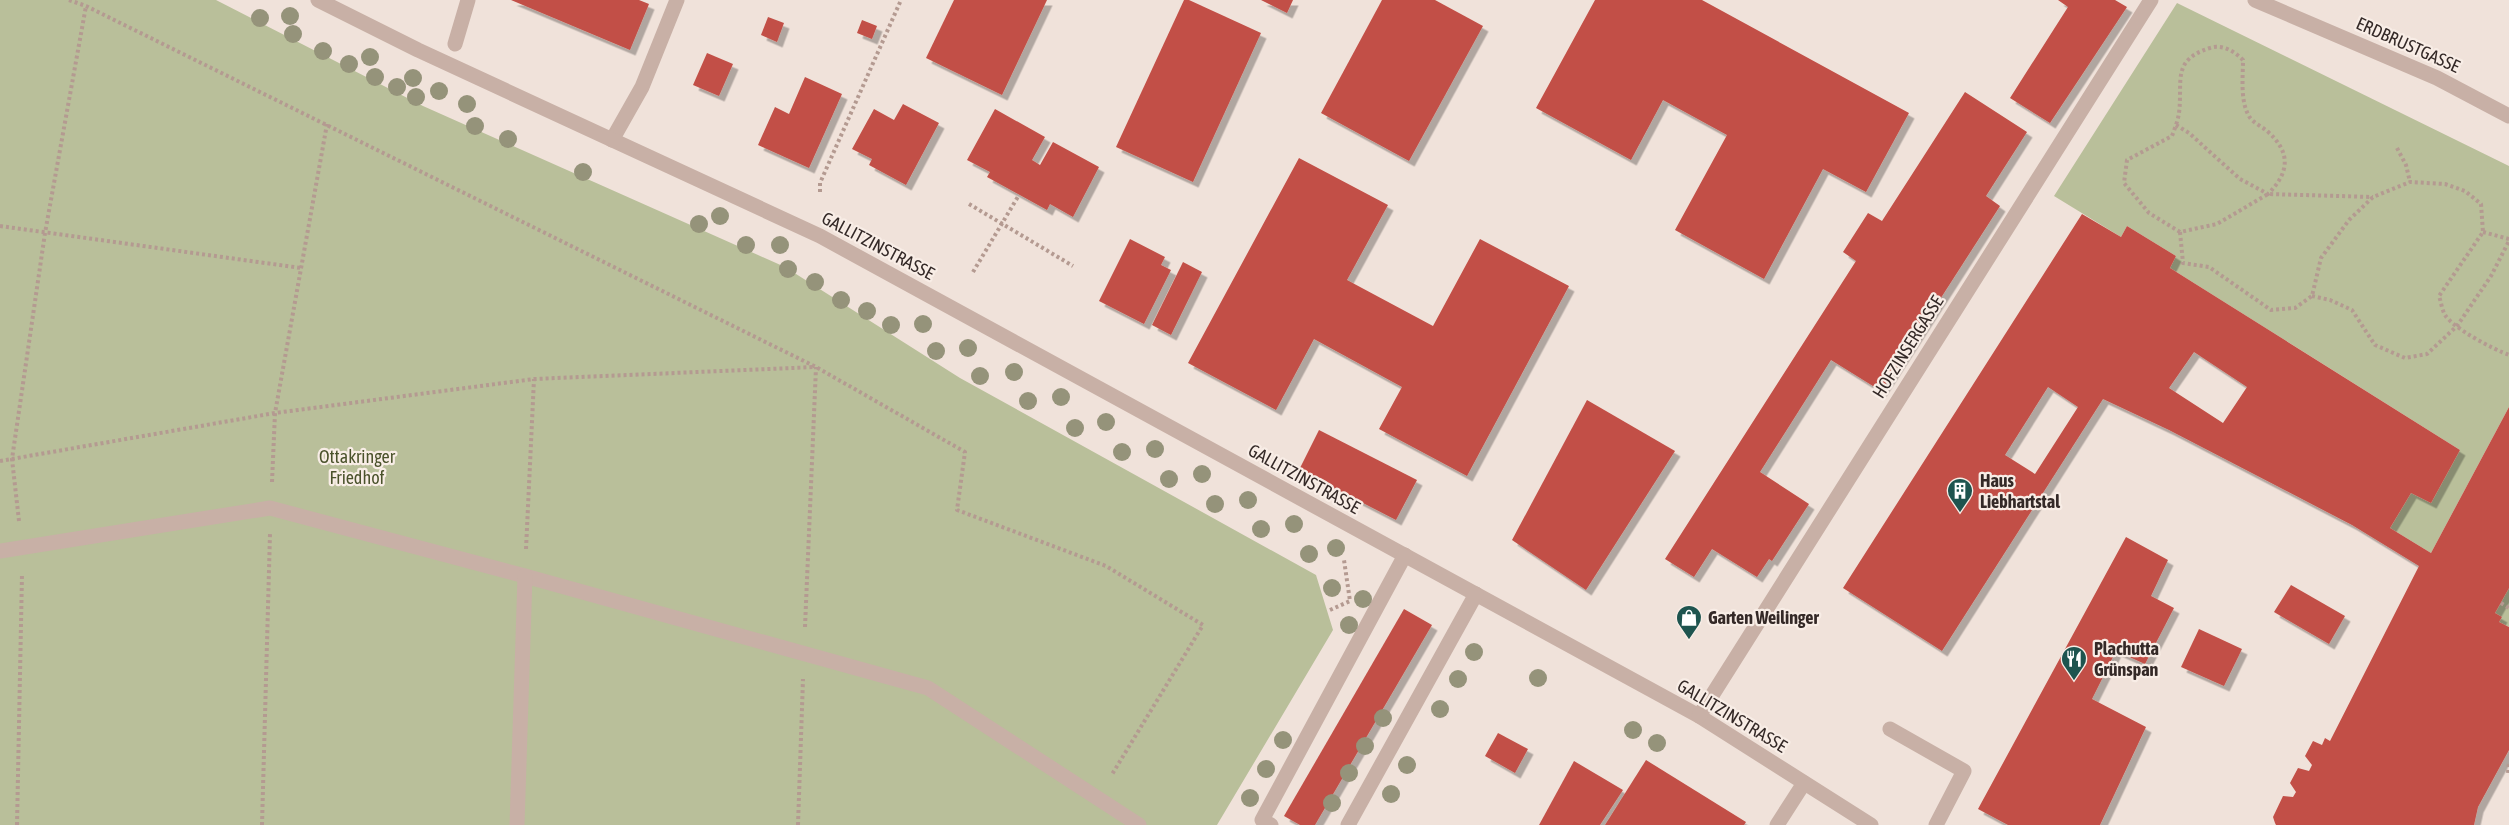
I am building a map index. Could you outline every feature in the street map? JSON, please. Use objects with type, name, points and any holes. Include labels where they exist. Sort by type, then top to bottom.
[{"type":"street","name":"GALLITZINSTRASSE","points":[[318,0],[418,50],[820,236],[1699,716],[1871,825]]},
{"type":"street","points":[[455,44],[468,0]]},
{"type":"street","points":[[612,140],[642,87],[677,0]]},
{"type":"street","name":"HOFZINSERGASSE","points":[[1699,716],[2151,0]]},
{"type":"street","name":"ERDBRUSTGASSE","points":[[2254,0],[2438,78],[2509,116]]},
{"type":"street","points":[[0,551],[270,508],[928,688],[1139,825]]},
{"type":"street","points":[[1264,823],[1405,555]]},
{"type":"street","points":[[518,825],[525,576]]},
{"type":"street","points":[[1348,825],[1476,594]]},
{"type":"street","points":[[1890,729],[1964,771],[1936,825]]},
{"type":"street","points":[[1777,825],[1804,783]]},
{"type":"path","points":[[69,0],[86,6],[327,124],[816,367],[965,452],[957,510],[1106,566],[1203,625],[1098,798]]},
{"type":"path","points":[[820,192],[820,183],[901,0]]},
{"type":"path","points":[[17,825],[22,547],[12,459],[45,232],[86,6]]},
{"type":"path","points":[[2213,46],[2234,50],[2243,60],[2245,103],[2249,118],[2268,132],[2282,147],[2286,159],[2280,182],[2268,194],[2217,224],[2180,232],[2150,213],[2124,183],[2127,160],[2172,135],[2176,125],[2179,114],[2179,73],[2191,55],[2213,46]]},
{"type":"path","points":[[262,825],[270,508],[275,412],[327,124]]},
{"type":"path","points":[[2176,125],[2240,178],[2268,194],[2373,197],[2410,183],[2445,184],[2465,191],[2481,204],[2483,232],[2439,297],[2445,315],[2457,326],[2497,351],[2509,355]]},
{"type":"path","points":[[2397,148],[2406,165],[2410,183]]},
{"type":"path","points":[[973,272],[1019,195]]},
{"type":"path","points":[[2180,232],[2183,263],[2209,267],[2271,310],[2295,308],[2312,296],[2321,258],[2349,220],[2373,197]]},
{"type":"path","points":[[969,204],[1002,223],[1009,230],[1073,266]]},
{"type":"path","points":[[0,226],[300,267]]},
{"type":"path","points":[[2312,296],[2330,300],[2352,310],[2375,345],[2405,358],[2427,354],[2457,326],[2491,276],[2509,240],[2483,232]]},
{"type":"path","points":[[0,461],[275,412],[534,379],[816,367]]},
{"type":"path","points":[[798,825],[816,367]]},
{"type":"path","points":[[525,576],[534,379]]},
{"type":"path","points":[[1329,610],[1350,601],[1344,560]]},
{"type":"path","points":[[2501,603],[2509,608]]},
{"type":"path","points":[[2508,773],[2509,762]]},
{"type":"green space","name":"Ottakringer Friedhof","points":[[0,0],[216,0],[423,106],[785,267],[960,378],[1316,575],[1333,630],[1217,825],[0,825]]},
{"type":"green space","points":[[2177,3],[2509,166],[2509,407],[2431,553],[2390,528],[2411,493],[2431,503],[2460,450],[2170,268],[2176,256],[2127,226],[2121,237],[2054,196]]},
{"type":"green space","points":[[2509,588],[2509,627],[2499,622],[2502,617],[2495,613]]},
{"type":"building","points":[[511,0],[639,0],[649,4],[630,50]]},
{"type":"building","points":[[954,0],[1047,0],[1002,95],[926,58]]},
{"type":"building","points":[[1184,0],[1189,0],[1261,33],[1193,182],[1116,147]]},
{"type":"building","points":[[1261,0],[1293,0],[1287,13]]},
{"type":"building","points":[[1382,0],[1435,0],[1483,26],[1409,161],[1321,113]]},
{"type":"building","points":[[1595,0],[1702,0],[1909,113],[1866,192],[1823,169],[1764,279],[1675,230],[1727,135],[1663,100],[1631,160],[1536,108]]},
{"type":"building","points":[[2058,0],[2115,0],[2127,7],[2050,123],[2010,98],[2068,7]]},
{"type":"building","points":[[768,17],[784,23],[777,42],[761,35]]},
{"type":"building","points":[[862,20],[877,26],[872,39],[857,33]]},
{"type":"building","points":[[707,53],[733,64],[719,96],[693,85]]},
{"type":"building","points":[[805,77],[842,94],[809,168],[758,145],[775,107],[789,114]]},
{"type":"building","points":[[1965,92],[2027,132],[1986,196],[2000,206],[1881,391],[1831,360],[1760,472],[1809,504],[1772,561],[1769,559],[1757,577],[1712,549],[1694,577],[1665,559],[1856,261],[1843,252],[1868,213],[1882,221]]},
{"type":"building","points":[[903,104],[939,123],[906,185],[869,165],[872,159],[852,149],[874,109],[894,120]]},
{"type":"building","points":[[995,109],[1045,137],[1032,160],[1040,165],[1053,142],[1099,167],[1073,217],[1050,204],[1047,210],[987,177],[990,172],[967,160]]},
{"type":"building","points":[[1299,158],[1388,205],[1347,280],[1433,326],[1480,239],[1569,286],[1467,476],[1379,429],[1402,387],[1314,339],[1276,410],[1188,363]]},
{"type":"building","name":"Haus Liebhartstal","points":[[2082,214],[2121,237],[2127,226],[2176,256],[2170,268],[2460,450],[2431,503],[2411,493],[2390,528],[2431,553],[2509,407],[2509,588],[2495,613],[2502,617],[2499,622],[2509,627],[2509,750],[2478,807],[2474,825],[2276,825],[2273,817],[2283,796],[2293,797],[2296,792],[2290,783],[2298,768],[2309,771],[2312,765],[2305,756],[2313,741],[2322,745],[2325,738],[2330,741],[2419,566],[2352,525],[2169,430],[2103,399],[1942,651],[1843,588]],"holes":[[[2194,352],[2247,387],[2223,423],[2169,388]],[[2048,387],[2078,407],[2035,474],[2005,455]]]},
{"type":"building","points":[[1130,239],[1165,257],[1161,265],[1171,270],[1144,324],[1099,301]]},
{"type":"building","points":[[1183,262],[1202,272],[1171,335],[1152,325]]},
{"type":"building","points":[[1587,400],[1675,451],[1586,590],[1512,540]]},
{"type":"building","points":[[1319,430],[1417,480],[1396,520],[1299,470]]},
{"type":"building","name":"Plachutta Grünspan","points":[[2126,537],[2168,560],[2151,596],[2174,608],[2145,664],[2116,651],[2092,699],[2146,727],[2100,825],[2008,825],[1978,809]]},
{"type":"building","points":[[2291,585],[2345,616],[2329,644],[2274,612]]},
{"type":"building","points":[[1404,609],[1432,625],[1315,825],[1300,825],[1284,816]]},
{"type":"building","points":[[2199,629],[2242,649],[2224,686],[2181,667]]},
{"type":"building","points":[[1498,733],[1528,749],[1515,773],[1485,756]]},
{"type":"building","points":[[1646,760],[1746,822],[1744,825],[1605,825]]},
{"type":"building","points":[[1574,761],[1623,790],[1600,825],[1539,825]]},
{"type":"place","name":"Haus Liebhartstal","points":[[1960,514]]},
{"type":"place","name":"Garten Weilinger","points":[[1689,641]]},
{"type":"place","name":"Plachutta Grünspan","points":[[2074,682]]}]
